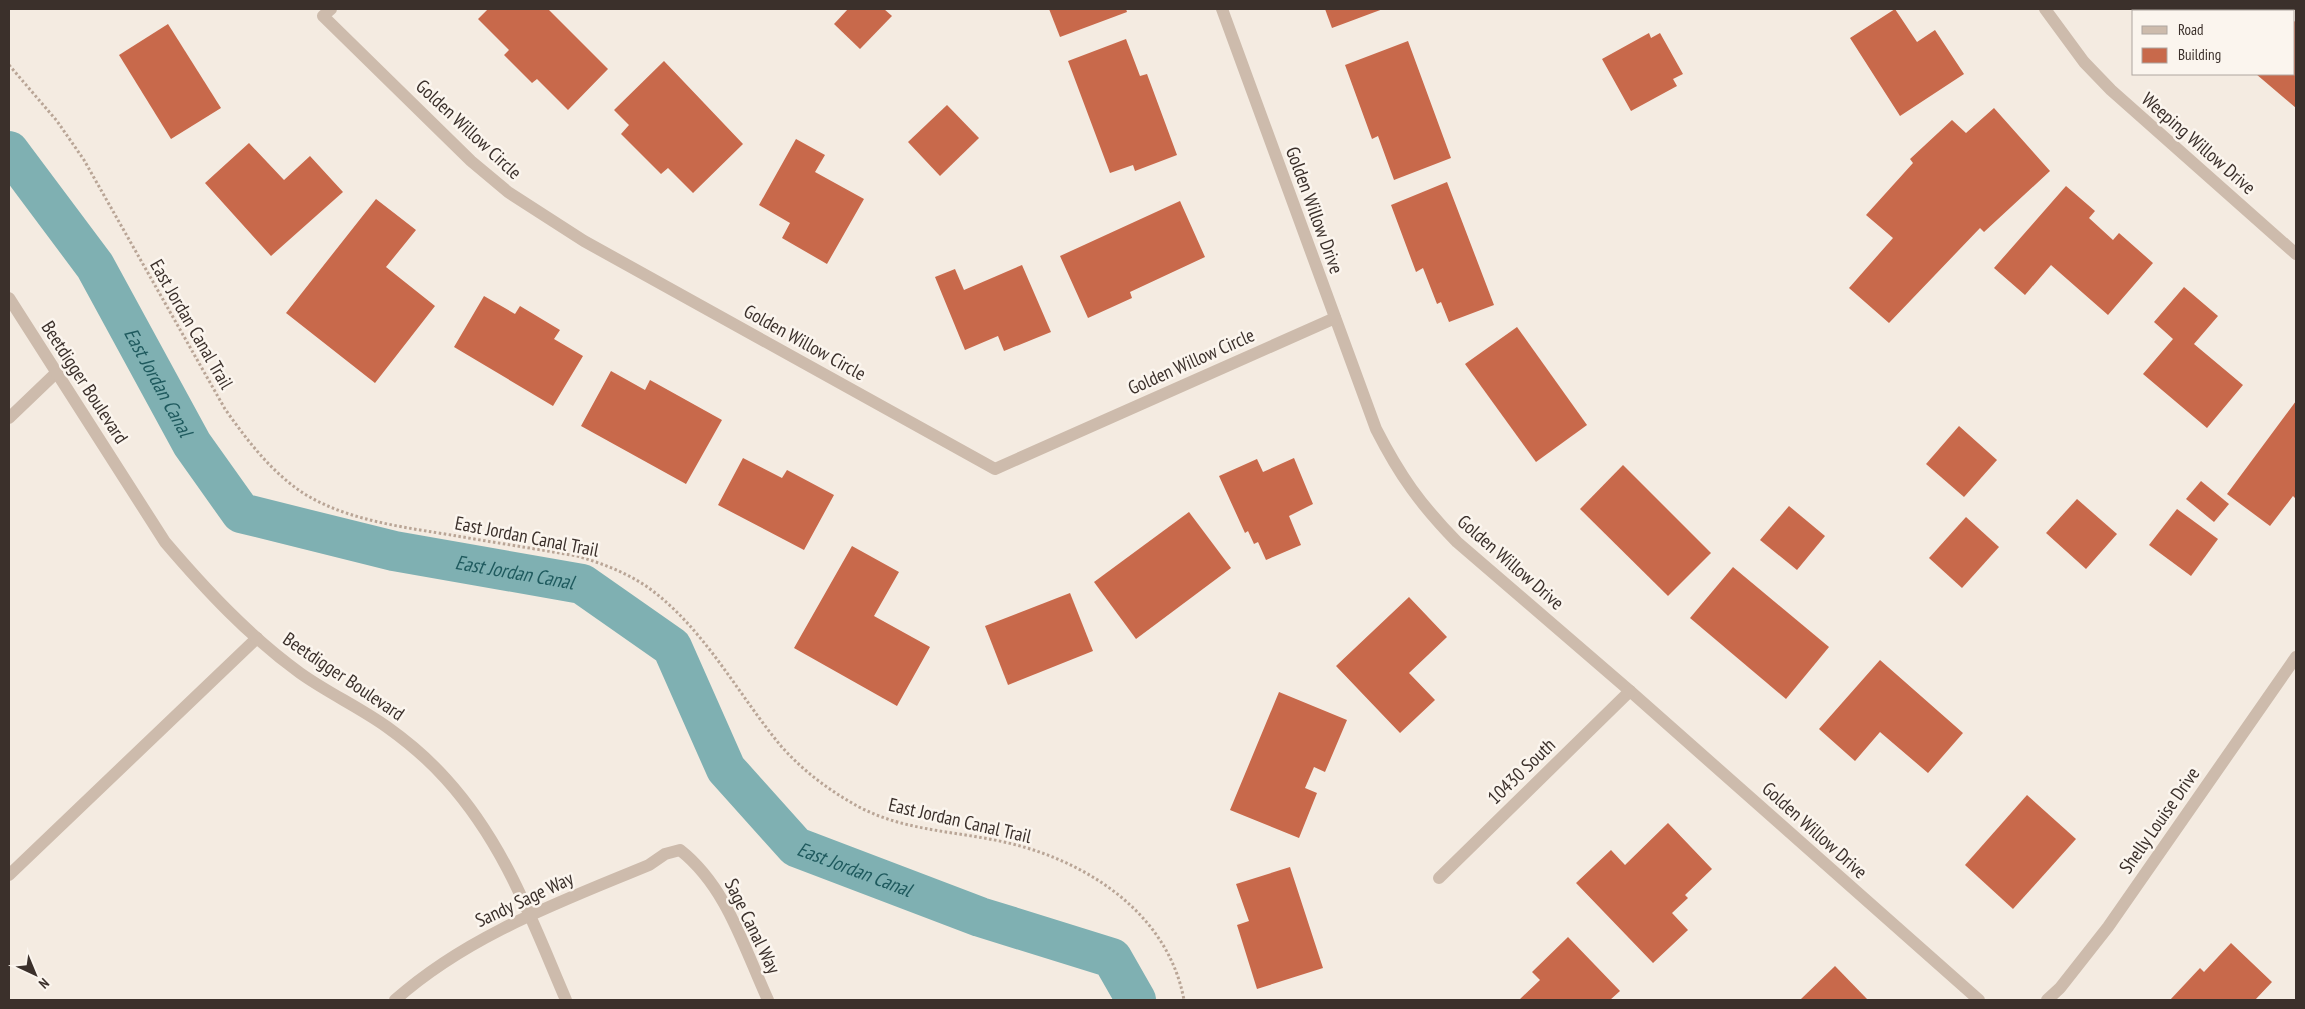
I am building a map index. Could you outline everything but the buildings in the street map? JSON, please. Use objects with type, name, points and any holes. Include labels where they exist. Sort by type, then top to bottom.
[{"type":"street","name":"Golden Willow Circle","points":[[331,9],[323,16],[358,51],[472,161],[508,192],[545,218],[996,469],[1334,318]]},
{"type":"street","name":"Golden Willow Drive","points":[[1222,9],[1376,429],[1410,490],[1432,517],[1457,542],[1630,691],[1979,1000]]},
{"type":"street","name":"Weeping Willow Drive","points":[[2045,9],[2084,62],[2111,90],[2296,254]]},
{"type":"street","name":"Beetdigger Boulevard","points":[[9,298],[165,542],[207,591],[257,638],[300,673],[386,726],[417,751],[445,778],[471,808],[494,842],[513,877],[566,1000]]},
{"type":"street","points":[[9,418],[56,372]]},
{"type":"street","points":[[9,876],[257,638]]},
{"type":"street","name":"Shelly Louise Drive","points":[[2047,1000],[2060,988],[2108,927],[2296,657]]},
{"type":"street","name":"10430 South","points":[[1439,878],[1630,691]]},
{"type":"street","name":"Sandy Sage Way","points":[[395,1000],[449,958],[488,934],[530,914],[649,864],[665,854],[680,850]]},
{"type":"street","name":"Sage Canal Way","points":[[680,850],[696,863],[725,904],[768,1000]]},
{"type":"path","name":"East Jordan Canal Trail","points":[[9,65],[57,121],[84,160],[225,409],[245,437],[268,463],[294,486],[324,503],[377,522],[577,556],[601,563],[645,586],[676,612],[693,630],[782,746],[805,770],[824,785],[860,807],[887,819],[916,828],[976,836],[1038,852],[1076,868],[1113,888],[1137,910],[1157,936],[1173,965],[1184,1000]]},
{"type":"waterway","name":"East Jordan Canal","points":[[9,151],[95,266],[192,444],[241,513],[394,551],[582,584],[672,647],[726,769],[796,847],[980,917],[1112,958],[1136,1000]]}]
